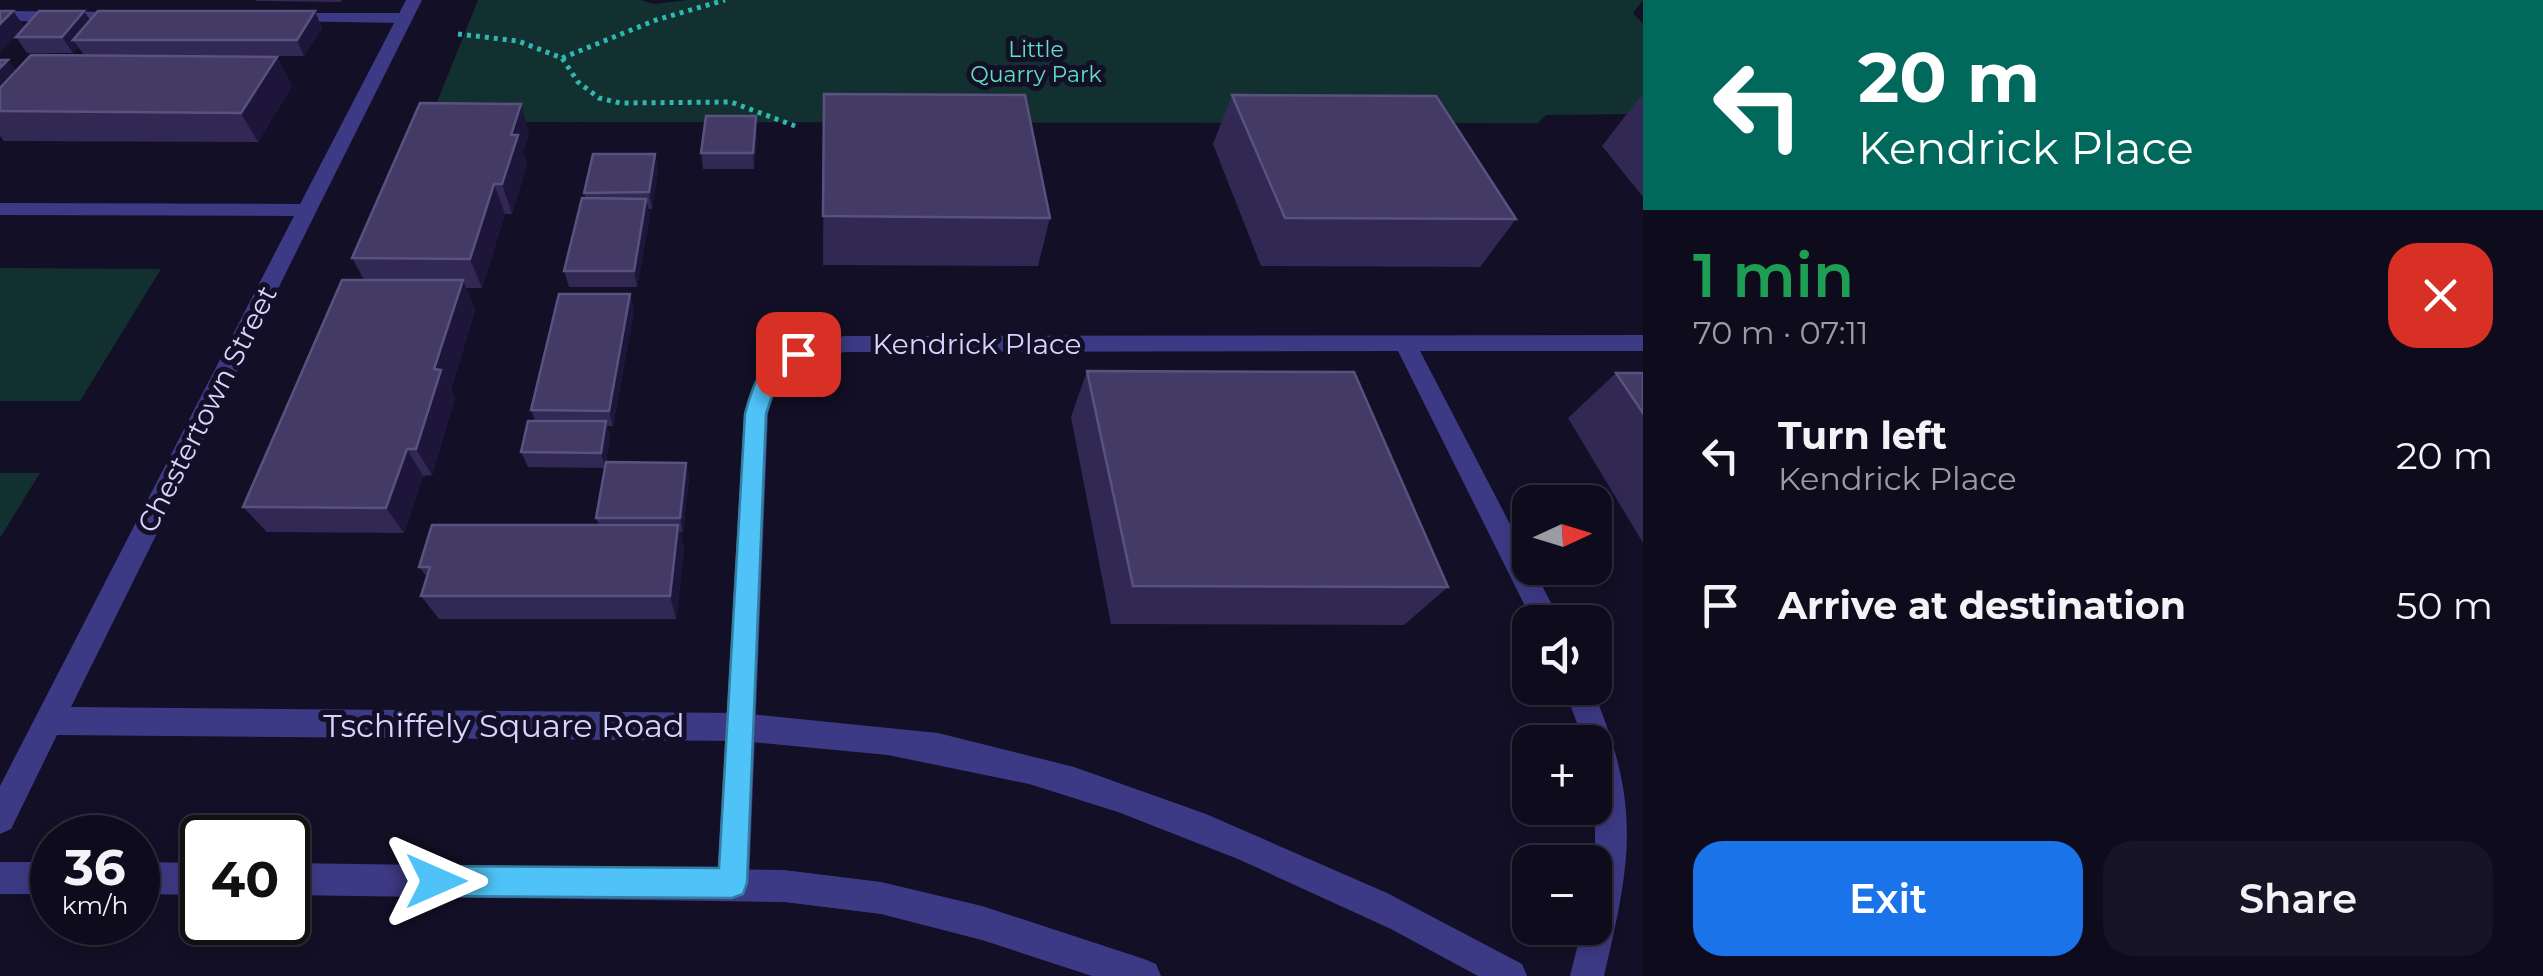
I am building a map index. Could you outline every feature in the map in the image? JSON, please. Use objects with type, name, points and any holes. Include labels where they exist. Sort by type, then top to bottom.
[{"type":"street","points":[[99,16],[113,0]]},
{"type":"street","name":"Chestertown Street","points":[[0,818],[414,0]]},
{"type":"street","points":[[0,16],[137,17]]},
{"type":"street","points":[[269,18],[404,18]]},
{"type":"street","points":[[0,209],[307,210]]},
{"type":"street","points":[[1405,343],[1538,605]]},
{"type":"street","name":"Kendrick Place","points":[[732,883],[756,414],[762,386],[783,361],[812,348],[846,344],[1643,343]]},
{"type":"street","points":[[1585,705],[1602,750],[1614,819],[1614,860],[1587,976]]},
{"type":"street","name":"Tschiffely Square Road","points":[[50,722],[740,727],[836,733],[939,748],[1059,777],[1235,842],[1349,892],[1510,976]]},
{"type":"street","points":[[0,878],[30,878]]},
{"type":"street","points":[[310,880],[732,883],[881,898],[982,923],[1144,976]]},
{"type":"path","points":[[562,58],[656,20],[725,0]]},
{"type":"path","points":[[458,34],[518,40],[562,58],[578,82],[599,98],[620,103],[732,102],[795,126]]},
{"type":"green space","name":"Little Quarry Park","points":[[478,0],[641,0],[654,4],[688,0],[1643,0],[1633,13],[1643,24],[1643,114],[1546,115],[1538,123],[429,122]]},
{"type":"green space","points":[[0,268],[161,269],[80,401],[0,401]]},
{"type":"green space","points":[[0,473],[40,473],[0,538]]},
{"type":"building","points":[[0,11],[13,11],[0,24]]},
{"type":"building","points":[[39,11],[84,11],[62,37],[16,37]]},
{"type":"building","points":[[98,11],[315,11],[297,40],[73,40]]},
{"type":"building","points":[[31,55],[277,57],[241,113],[0,111],[0,88]]},
{"type":"building","points":[[824,94],[1025,95],[1050,218],[823,216]]},
{"type":"building","points":[[1232,95],[1436,96],[1516,219],[1285,218]]},
{"type":"building","points":[[420,103],[521,104],[511,135],[518,135],[502,184],[494,184],[470,259],[352,258]]},
{"type":"building","points":[[706,116],[756,116],[753,153],[701,153]]},
{"type":"building","points":[[593,154],[655,154],[649,192],[584,193]]},
{"type":"building","points":[[582,198],[646,199],[634,271],[564,271]]},
{"type":"building","points":[[342,280],[463,280],[434,369],[441,370],[416,449],[407,449],[386,508],[243,507]]},
{"type":"building","points":[[559,294],[630,294],[609,411],[531,410]]},
{"type":"building","points":[[1087,371],[1354,372],[1448,587],[1133,586]]},
{"type":"building","points":[[1616,373],[1643,373],[1643,413]]},
{"type":"building","points":[[528,421],[606,421],[601,453],[521,452]]},
{"type":"building","points":[[606,462],[686,463],[680,518],[596,518]]},
{"type":"building","points":[[432,525],[678,525],[670,596],[421,596],[430,567],[419,567]]},
{"type":"route","points":[[436,881],[732,883],[756,414],[762,386],[770,372],[798,354]]}]
